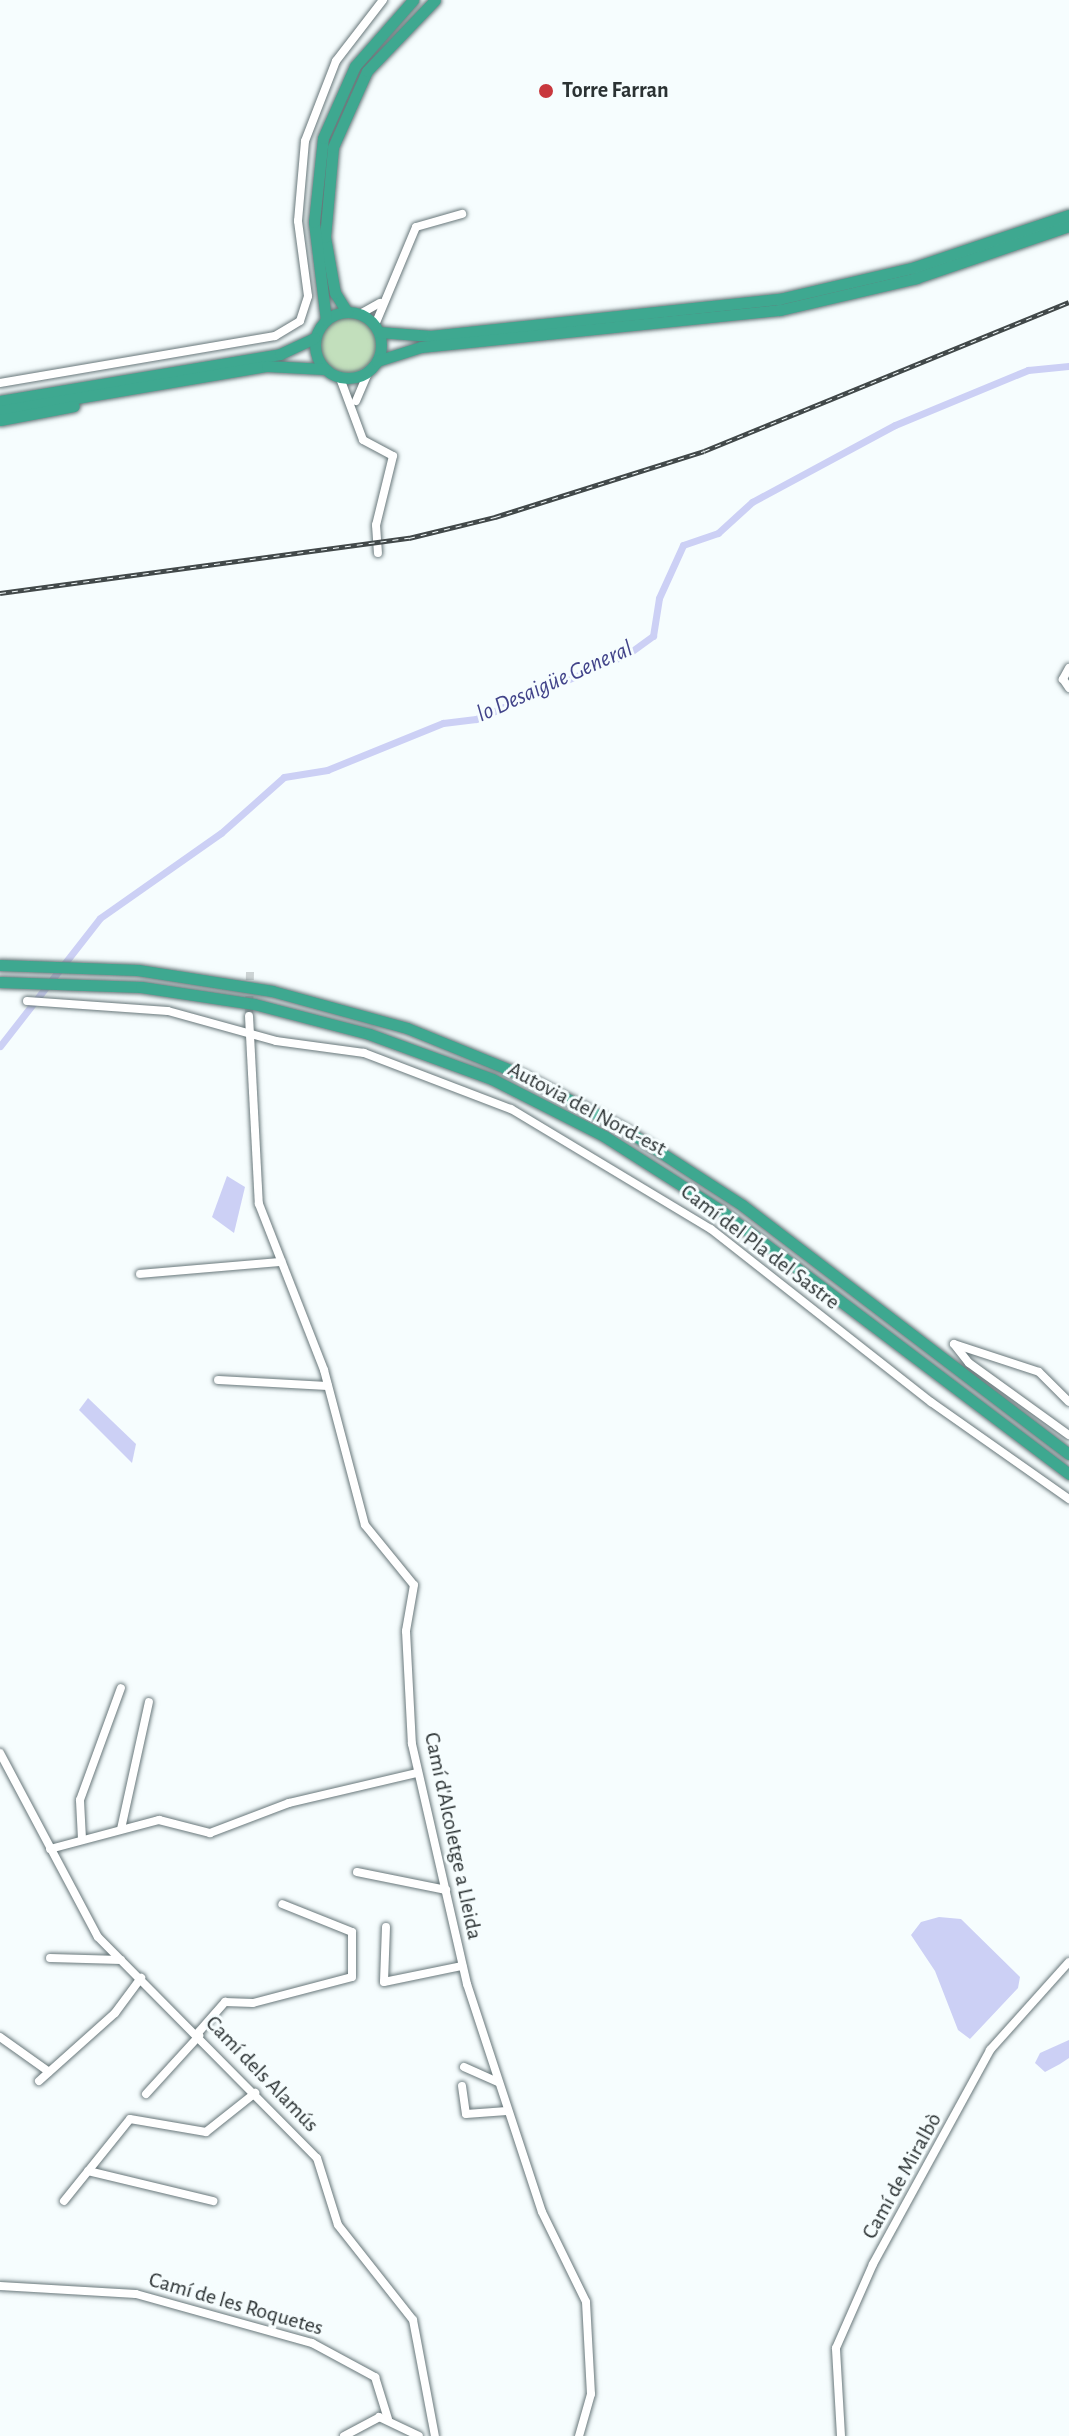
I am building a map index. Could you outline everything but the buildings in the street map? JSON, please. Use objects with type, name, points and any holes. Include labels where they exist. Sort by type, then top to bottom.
[{"type":"highway","points":[[326,320],[314,222],[323,138],[355,66],[413,0]]},
{"type":"highway","points":[[347,312],[335,293],[325,237],[333,147],[367,71],[435,0]]},
{"type":"highway","points":[[0,401],[280,354],[315,338],[326,320],[347,312],[360,314],[377,328],[431,336],[779,299],[915,267],[1069,215]]},
{"type":"highway","points":[[0,411],[229,372],[289,365],[324,369],[340,378],[369,371],[377,361],[421,347],[780,310],[916,278],[1069,226]]},
{"type":"highway","points":[[377,328],[377,361]]},
{"type":"highway","points":[[315,338],[324,369]]},
{"type":"highway","points":[[0,420],[229,372]]},
{"type":"highway","name":"Autovia del Nord-est","points":[[0,965],[73,965],[192,976],[305,998],[407,1028],[525,1076],[626,1130],[742,1205],[1069,1454]]},
{"type":"highway","name":"Autovia del Nord-est","points":[[0,982],[59,982],[185,992],[314,1018],[434,1056],[532,1098],[720,1210],[1069,1474]]},
{"type":"street","points":[[0,383],[275,336],[300,321],[308,296],[298,221],[307,133],[336,61],[383,0]]},
{"type":"street","points":[[377,328],[380,303],[416,227],[462,214]]},
{"type":"street","points":[[360,314],[380,303]]},
{"type":"street","points":[[355,406],[357,387],[369,371]]},
{"type":"street","points":[[340,378],[355,406],[365,444],[393,456],[376,525],[378,553]]},
{"type":"street","points":[[1069,668],[1063,679],[1069,688]]},
{"type":"street","name":"Camí del Pla del Sastre","points":[[32,1002],[168,1011],[247,1034],[379,1056],[565,1138],[721,1236],[920,1393],[1069,1499]]},
{"type":"street","name":"Camí d'Alcoletge a Lleida","points":[[249,1016],[247,1034],[258,1201],[328,1386],[365,1525],[415,1587],[406,1645],[417,1773],[462,1966],[497,2082],[542,2212],[586,2302],[591,2398],[579,2436]]},
{"type":"street","points":[[140,1274],[281,1262]]},
{"type":"street","points":[[1069,1402],[1039,1372],[954,1344],[984,1375],[1069,1435]]},
{"type":"street","points":[[218,1380],[328,1386]]},
{"type":"street","points":[[82,1839],[81,1797],[121,1688]]},
{"type":"street","points":[[121,1829],[149,1702]]},
{"type":"street","name":"Camí dels Alamús","points":[[0,1753],[90,1927],[314,2153],[338,2225],[410,2313],[422,2346],[435,2436]]},
{"type":"street","points":[[50,1849],[121,1829],[175,1819],[210,1833],[289,1803],[417,1773]]},
{"type":"street","points":[[357,1872],[446,1890]]},
{"type":"street","points":[[146,2094],[227,2001],[253,2003],[352,1977],[352,1932],[282,1904]]},
{"type":"street","points":[[386,1927],[384,1982],[462,1966]]},
{"type":"street","points":[[50,1958],[121,1960]]},
{"type":"street","name":"Camí de Miralbò","points":[[841,2436],[836,2348],[873,2264],[990,2050],[1069,1962]]},
{"type":"street","points":[[39,2081],[115,2013],[141,1978]]},
{"type":"street","points":[[0,2037],[49,2072]]},
{"type":"street","points":[[464,2067],[497,2082]]},
{"type":"street","points":[[462,2086],[466,2114],[507,2111]]},
{"type":"street","points":[[64,2201],[130,2119],[206,2132],[255,2093]]},
{"type":"street","points":[[88,2171],[213,2201]]},
{"type":"street","name":"Camí de les Roquetes","points":[[0,2286],[136,2294],[312,2343],[375,2377],[388,2419]]},
{"type":"street","points":[[344,2436],[370,2419],[388,2419],[419,2436]]},
{"type":"green space","points":[[348,317],[368,325],[376,345],[368,365],[348,373],[328,365],[320,345],[328,325]]},
{"type":"water","points":[[227,1176],[245,1187],[234,1233],[212,1217]]},
{"type":"water","points":[[88,1398],[136,1444],[132,1463],[79,1410]]},
{"type":"water","points":[[939,1917],[961,1919],[1020,1977],[1018,1988],[970,2039],[958,2030],[935,1971],[911,1935],[921,1922]]},
{"type":"water","points":[[1069,2040],[1069,2058],[1045,2072],[1035,2063],[1040,2053]]},
{"type":"waterway","name":"lo Desaigüe General","points":[[0,1046],[100,918],[221,833],[284,777],[327,770],[443,723],[476,719],[628,654],[653,636],[659,598],[683,545],[718,533],[752,502],[895,425],[1028,370],[1069,366]]},
{"type":"tunnel","points":[[249,1016],[250,972]]},
{"type":"railway","points":[[0,593],[409,538],[495,517],[704,451],[1069,302]]},
{"type":"place","name":"Torre Farran","points":[[546,91]]}]
